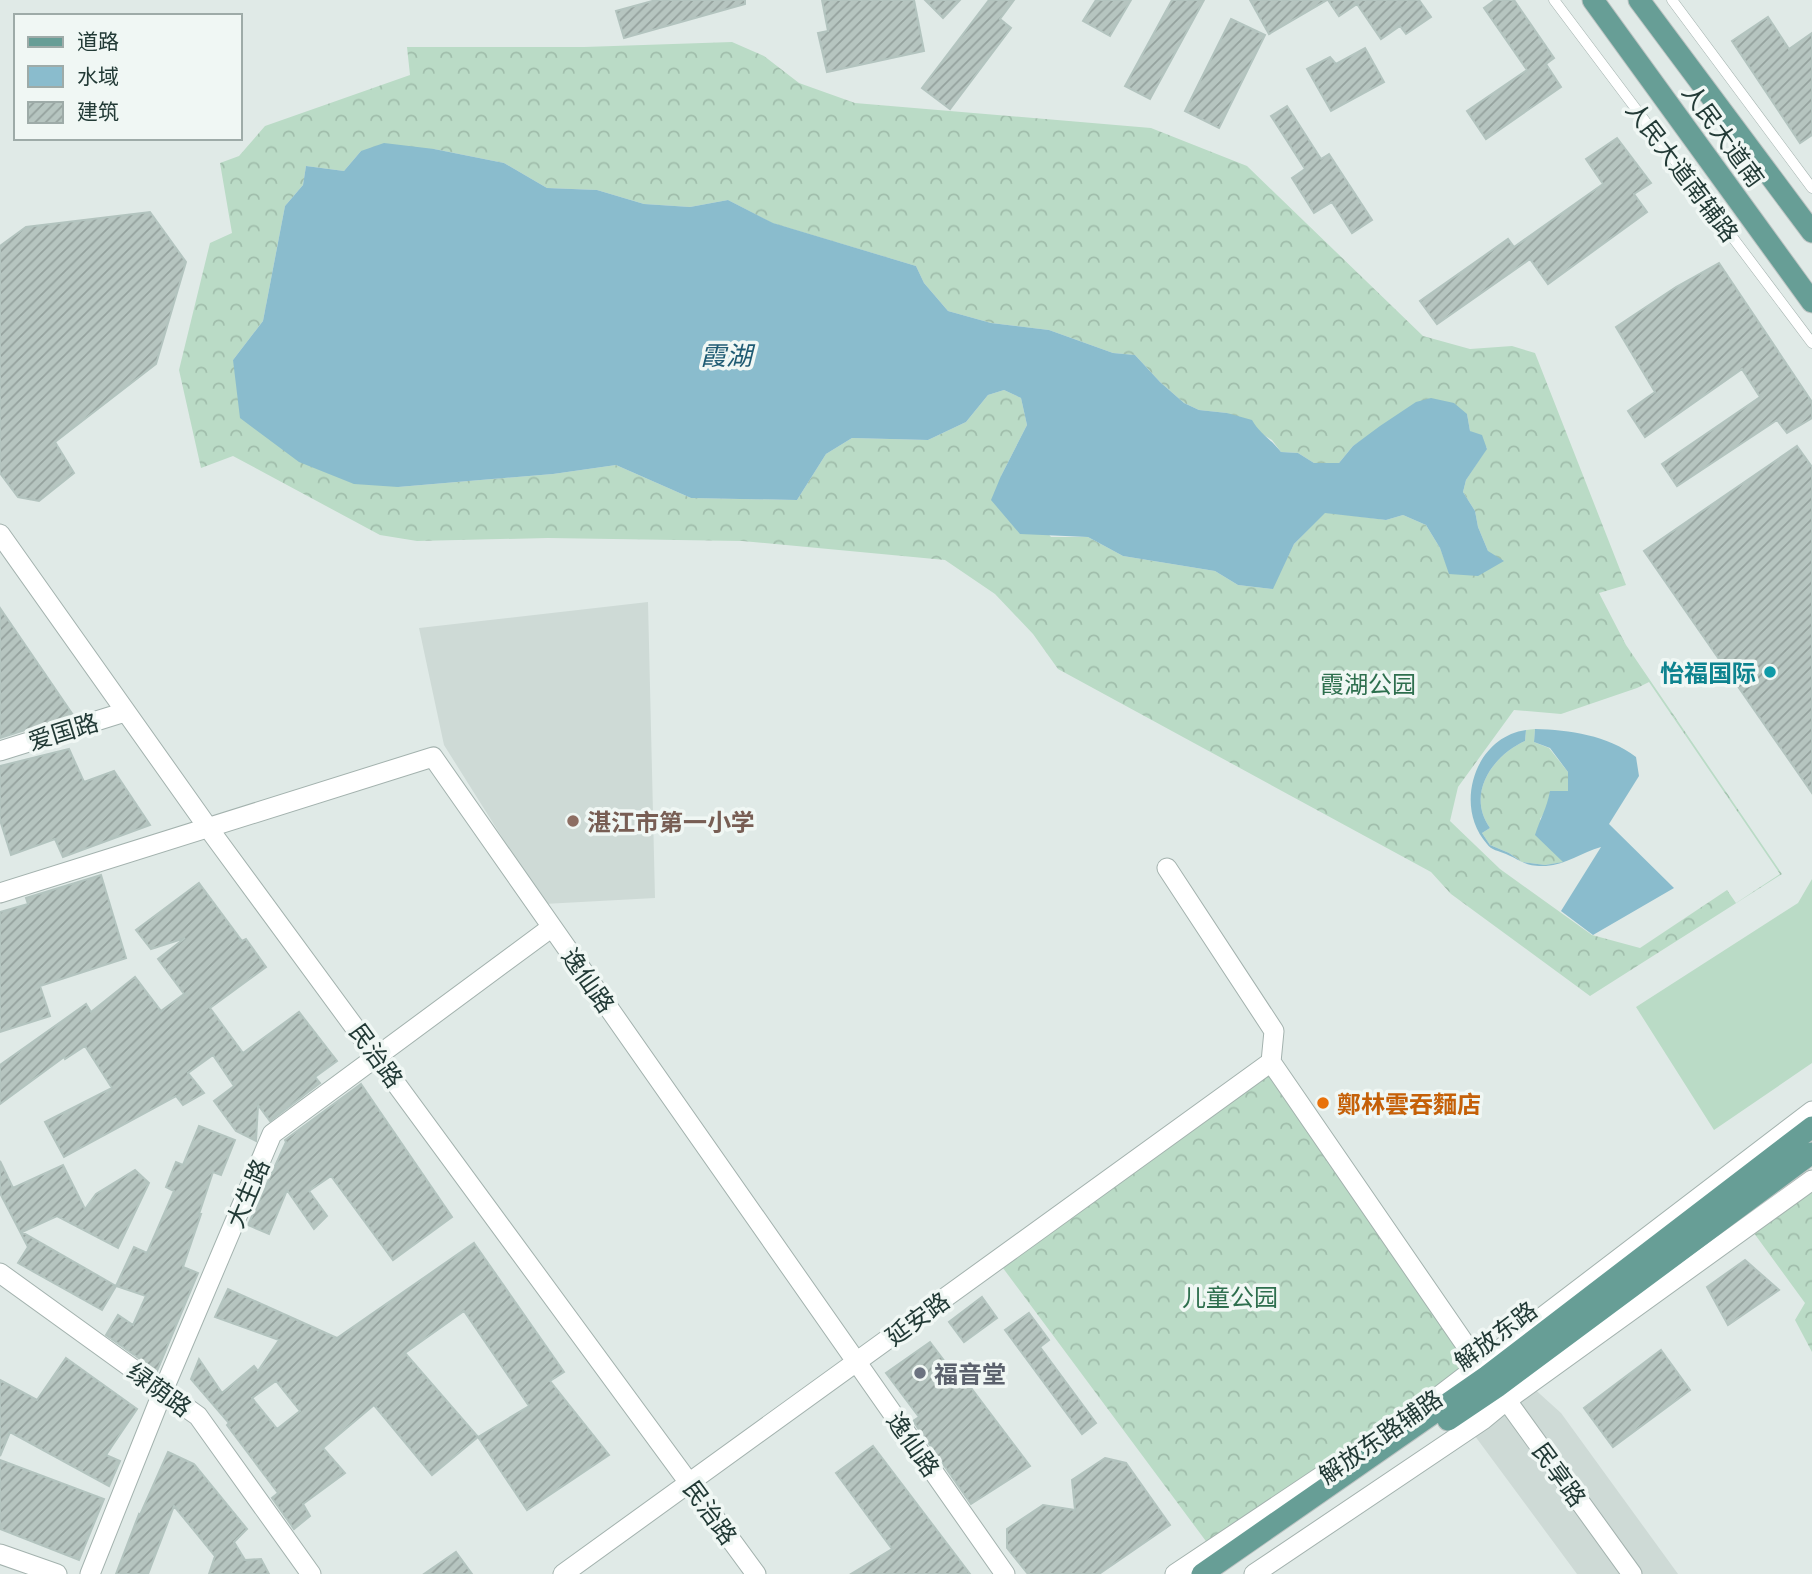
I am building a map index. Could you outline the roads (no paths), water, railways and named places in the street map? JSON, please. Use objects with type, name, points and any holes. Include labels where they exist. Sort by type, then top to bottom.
[{"type":"main road","name":"人民大道南","points":[[1593,0],[1812,302]]},
{"type":"main road","name":"人民大道南","points":[[1639,0],[1812,232]]},
{"type":"main road","name":"解放东路","points":[[1202,1574],[1497,1387],[1812,1127]]},
{"type":"main road","name":"解放东路","points":[[1220,1574],[1497,1387],[1812,1153]]},
{"type":"street","name":"民治路","points":[[0,534],[209,829],[756,1574]]},
{"type":"street","name":"爱国路","points":[[0,751],[125,712]]},
{"type":"street","name":"逸仙路","points":[[0,893],[433,757],[1005,1574]]},
{"type":"street","points":[[1167,868],[1274,1031],[1271,1062]]},
{"type":"street","name":"大生路","points":[[90,1574],[163,1391],[272,1134],[552,928]]},
{"type":"street","name":"延安路","points":[[563,1574],[1271,1062]]},
{"type":"street","name":"民享路","points":[[1271,1062],[1497,1387],[1632,1574]]},
{"type":"street","name":"解放东路辅路","points":[[1175,1574],[1422,1409],[1812,1111]]},
{"type":"street","name":"解放东路辅路","points":[[1254,1574],[1484,1419],[1497,1387],[1812,1180]]},
{"type":"street","name":"绿荫路","points":[[0,1273],[198,1416],[311,1574]]},
{"type":"street","points":[[0,1554],[57,1574]]},
{"type":"lane","name":"人民大道南辅路","points":[[1554,0],[1812,343]]},
{"type":"lane","points":[[1672,0],[1812,188]]},
{"type":"water","name":"霞湖","points":[[384,143],[434,149],[504,163],[547,188],[597,190],[644,204],[690,207],[728,200],[773,223],[916,266],[924,283],[948,311],[991,323],[1049,330],[1113,353],[1135,355],[1184,403],[1199,410],[1227,413],[1252,420],[1281,452],[1298,453],[1314,463],[1339,463],[1353,446],[1416,402],[1431,398],[1454,403],[1467,414],[1470,431],[1482,435],[1487,449],[1466,480],[1463,492],[1475,511],[1488,551],[1504,561],[1478,576],[1449,574],[1440,548],[1426,525],[1403,515],[1386,520],[1325,513],[1294,544],[1273,589],[1238,585],[1215,571],[1123,556],[1088,537],[1020,534],[991,500],[1027,425],[1021,398],[1004,390],[988,395],[966,422],[928,440],[852,438],[826,454],[797,500],[691,498],[616,465],[553,474],[398,487],[354,484],[299,462],[240,418],[233,360],[263,321],[285,206],[303,185],[306,166],[344,171],[361,151]]},
{"type":"water","points":[[1535,729],[1588,735],[1613,743],[1636,757],[1639,776],[1609,824],[1674,888],[1593,935],[1561,911],[1601,847],[1567,861],[1553,865],[1534,866],[1522,862],[1545,865],[1563,862],[1535,835],[1550,791],[1568,791],[1568,772],[1550,748],[1534,742]]},
{"type":"water","points":[[1526,730],[1525,741],[1502,756],[1486,777],[1481,802],[1483,815],[1490,828],[1482,833],[1490,845],[1509,853],[1521,862],[1487,844],[1477,828],[1471,793],[1482,759],[1494,745],[1508,735]]},
{"type":"place","name":"怡福国际","points":[[1770,672]]},
{"type":"place","name":"湛江市第一小学","points":[[573,821]]},
{"type":"place","name":"鄭林雲吞麵店","points":[[1323,1103]]},
{"type":"place","name":"福音堂","points":[[920,1373]]},
{"type":"park label","name":"霞湖公园","points":[[1368,683]]},
{"type":"park label","name":"儿童公园","points":[[1230,1296]]}]
